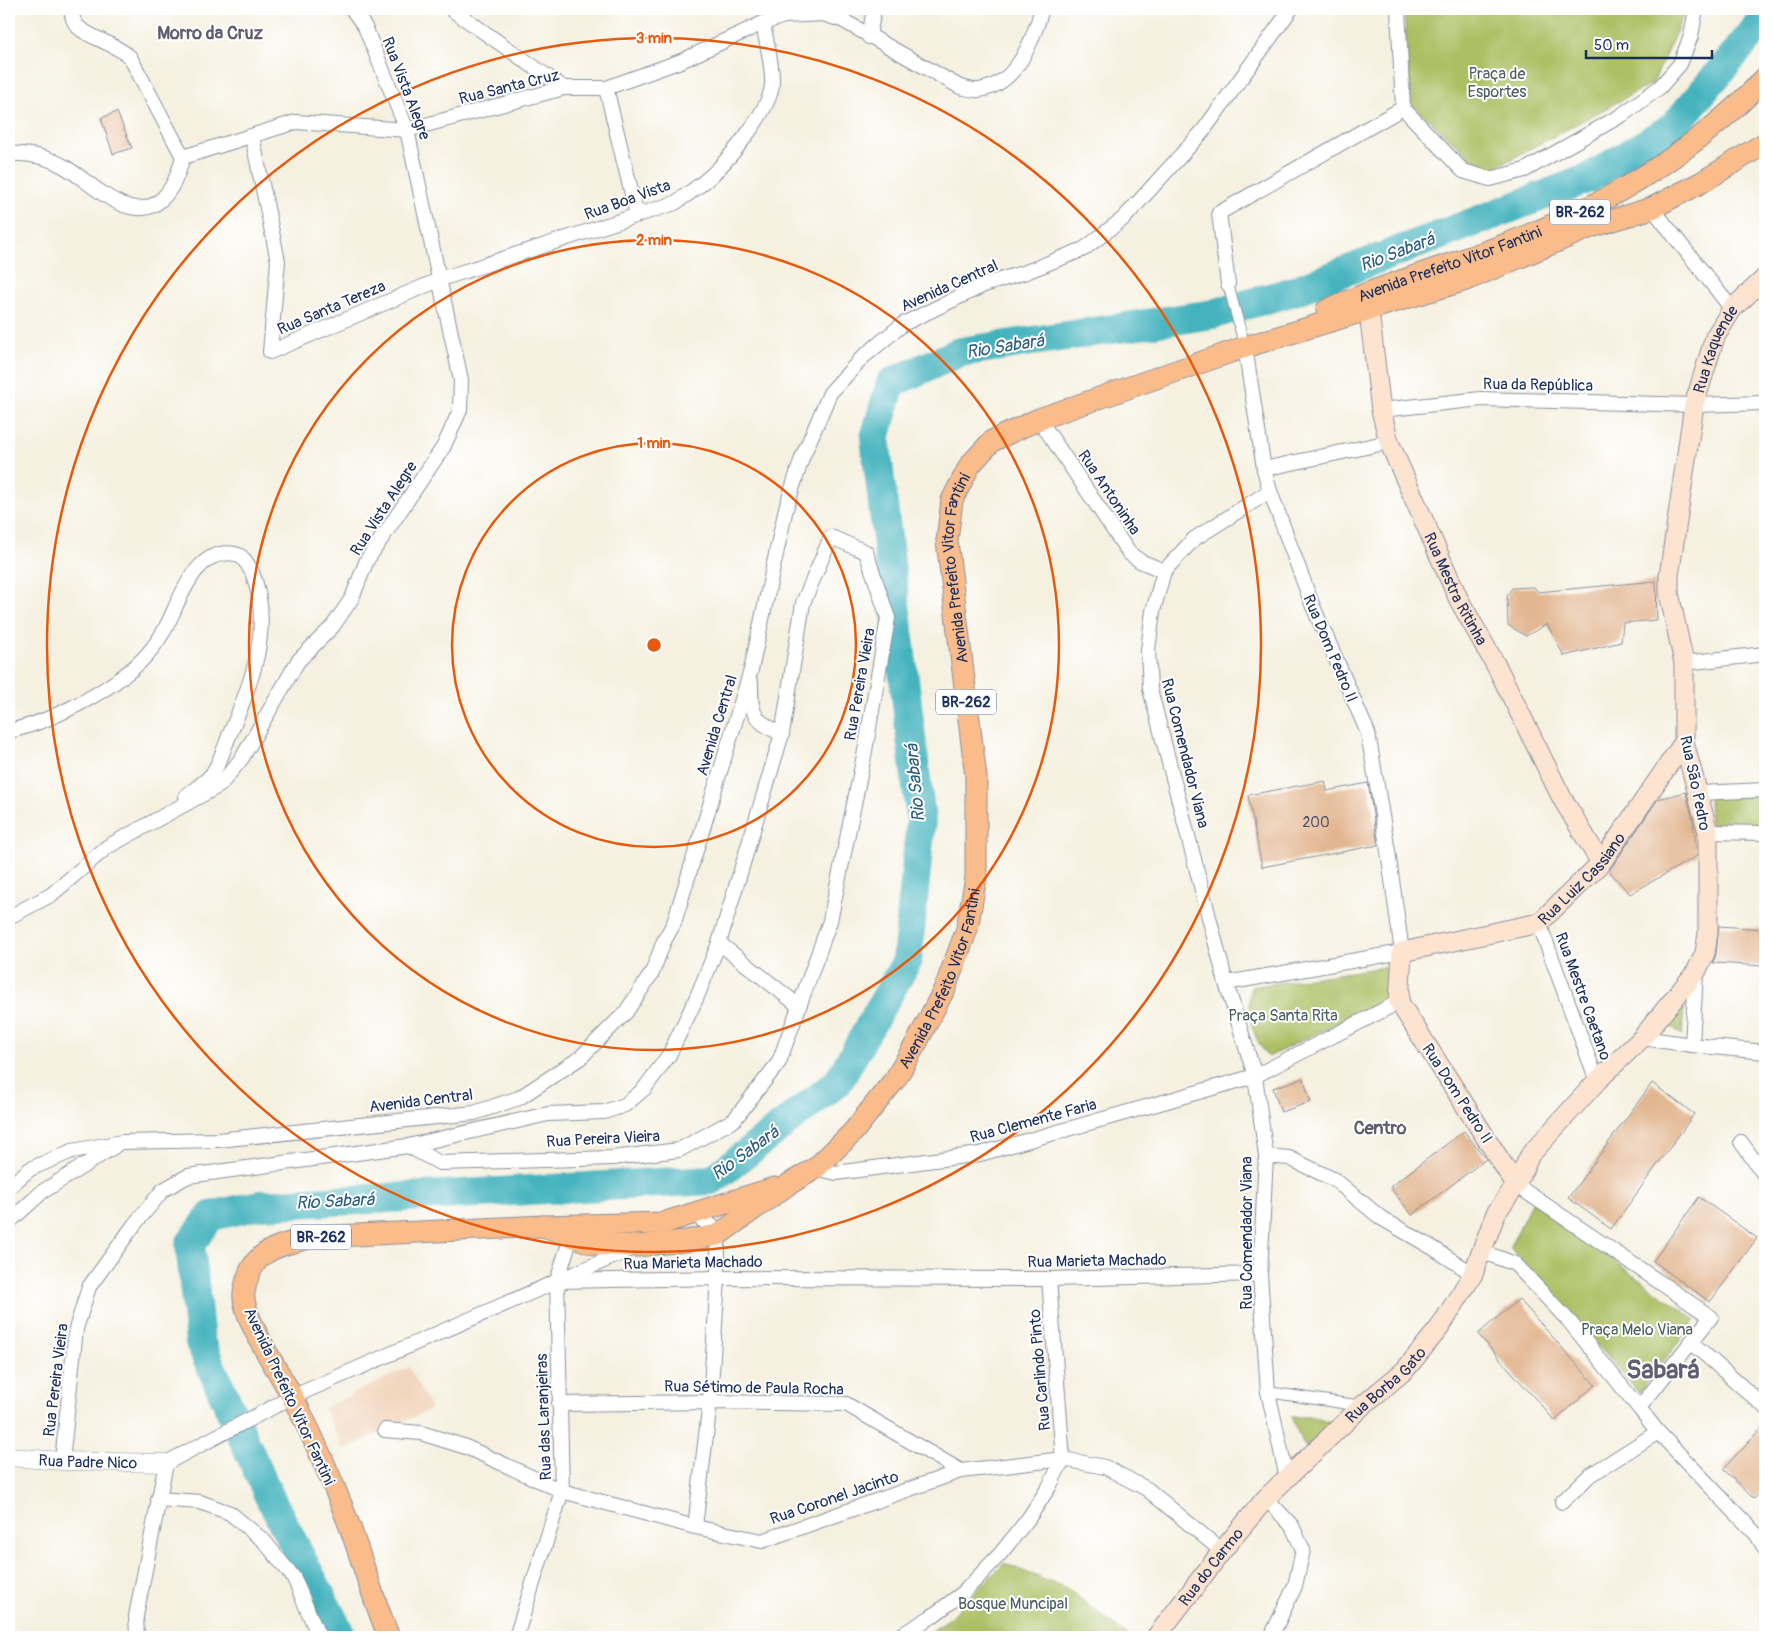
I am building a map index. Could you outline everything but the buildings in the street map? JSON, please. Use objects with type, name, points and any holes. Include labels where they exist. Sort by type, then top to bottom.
[{"type":"main road","name":"Avenida Prefeito Vitor Fantini","points":[[577,1232],[594,1244],[637,1246],[685,1241],[718,1235],[789,1184],[816,1168],[853,1132],[896,1078],[945,988],[967,929],[976,877],[977,819],[976,777],[949,575],[947,541],[952,500],[970,465],[992,441],[1039,419],[1245,348],[1368,303],[1587,209],[1663,166],[1740,105],[1765,78]]},
{"type":"main road","name":"Avenida Prefeito Vitor Fantini","points":[[1368,303],[1466,280],[1591,227],[1652,208],[1702,182],[1765,143]]},
{"type":"main road","name":"Rua Kaquende","points":[[1694,405],[1715,337],[1732,309],[1765,278]]},
{"type":"main road","name":"Rua Mestra Ritinha","points":[[1368,303],[1382,410],[1389,442],[1460,600],[1498,669],[1562,798],[1601,863]]},
{"type":"main road","name":"Rua São Pedro","points":[[1516,1185],[1530,1155],[1597,1081],[1642,1038],[1696,972],[1705,953],[1708,933],[1708,832],[1684,742],[1684,663],[1669,594],[1669,576],[1694,405]]},
{"type":"main road","name":"Rua Luiz Cassiano","points":[[1402,952],[1539,923],[1601,863],[1684,742]]},
{"type":"main road","points":[[1400,1002],[1402,952]]},
{"type":"main road","name":"Rua Dom Pedro II","points":[[1400,1002],[1516,1185]]},
{"type":"main road","name":"Avenida Prefeito Vitor Fantini","points":[[389,1637],[349,1526],[284,1401],[247,1310],[244,1296],[249,1271],[259,1258],[279,1245],[314,1238],[543,1226],[577,1232],[663,1224],[789,1184]]},
{"type":"main road","points":[[1483,1252],[1496,1213],[1516,1185]]},
{"type":"main road","name":"Rua Borba Gato","points":[[1266,1498],[1362,1406],[1405,1370],[1440,1327],[1473,1274],[1483,1252]]},
{"type":"main road","name":"Rua do Carmo","points":[[1156,1637],[1222,1551],[1266,1498]]},
{"type":"street","points":[[9,154],[23,153],[42,157],[64,166],[99,192],[131,209],[149,207],[161,199],[172,187],[184,157],[130,57],[119,48],[79,28],[73,20],[71,9]]},
{"type":"street","name":"Rua Vista Alegre","points":[[9,916],[51,895],[107,847],[169,811],[220,786],[242,758],[298,661],[333,626],[352,598],[367,560],[444,446],[460,410],[461,380],[441,279],[407,130],[365,27],[352,9]]},
{"type":"street","points":[[451,9],[564,88]]},
{"type":"street","points":[[869,37],[874,9]]},
{"type":"street","name":"Rua Santa Cruz","points":[[184,157],[296,122],[407,130],[564,88],[606,88],[682,61],[784,12],[823,14],[842,20],[960,87],[978,90],[994,86],[1022,60],[1034,36],[1042,9]]},
{"type":"street","name":"Avenida Central","points":[[9,1187],[30,1169],[72,1151],[122,1142],[218,1140],[474,1113],[519,1098],[580,1058],[626,1012],[652,973],[664,941],[674,923],[751,670],[786,508],[802,458],[830,393],[863,357],[903,324],[984,285],[1026,272],[1084,249],[1124,218],[1203,131],[1291,9]]},
{"type":"street","points":[[1398,9],[1403,108],[1463,171],[1490,179],[1525,170],[1622,115],[1660,87],[1680,64],[1691,36],[1696,9]]},
{"type":"street","name":"Rua Boa Vista","points":[[441,279],[638,215],[674,202],[695,190],[713,174],[760,116],[769,101],[772,84],[763,23]]},
{"type":"street","points":[[606,88],[638,215]]},
{"type":"street","points":[[1245,348],[1228,284],[1219,213],[1403,108]]},
{"type":"street","name":"Rua Santa Tereza","points":[[252,136],[278,261],[270,352],[441,279]]},
{"type":"street","points":[[1652,208],[1732,309]]},
{"type":"street","name":"Rua Dom Pedro II","points":[[1245,348],[1264,469],[1270,491],[1312,604],[1368,733],[1388,851],[1402,952]]},
{"type":"street","name":"Rua da República","points":[[1382,410],[1481,399],[1694,405],[1765,403]]},
{"type":"street","name":"Rua Antoninha","points":[[1039,419],[1129,553],[1140,561],[1164,571]]},
{"type":"street","points":[[1264,469],[1389,442]]},
{"type":"street","name":"Rua Comendador Viana","points":[[1226,984],[1150,689],[1148,650],[1153,611],[1164,571],[1194,539],[1270,491]]},
{"type":"street","name":"Rua Pereira Vieira","points":[[62,1461],[76,1329],[89,1287],[134,1225],[163,1190],[188,1176],[408,1146],[548,1114],[604,1112],[625,1105],[644,1089],[669,1054],[696,998],[719,943],[782,734],[803,603],[831,538],[866,552],[888,618],[865,751],[830,921],[779,1062],[734,1120],[680,1150],[612,1158],[440,1163],[408,1146]]},
{"type":"street","points":[[9,731],[44,721],[120,680],[143,660],[163,633],[190,580],[206,560],[220,553],[237,554],[248,563],[255,580],[261,610],[259,650],[246,697],[212,774],[169,811]]},
{"type":"street","points":[[1684,663],[1765,654]]},
{"type":"street","points":[[751,670],[752,709],[762,725],[782,734]]},
{"type":"street","points":[[1699,793],[1765,790]]},
{"type":"street","points":[[1708,832],[1765,833]]},
{"type":"street","name":"Rua Mestre Caetano","points":[[1539,923],[1597,1081]]},
{"type":"street","points":[[719,943],[800,1006]]},
{"type":"street","points":[[1400,1002],[1255,1076],[1226,984],[1402,952]]},
{"type":"street","points":[[1692,1045],[1696,972]]},
{"type":"street","points":[[1642,1038],[1765,1052]]},
{"type":"street","name":"Rua Comendador Viana","points":[[1255,1076],[1266,1156],[1260,1274],[1268,1392],[1288,1478]]},
{"type":"street","name":"Rua Clemente Faria","points":[[816,1168],[836,1173],[980,1154],[1255,1076]]},
{"type":"street","points":[[9,1222],[42,1192],[122,1142]]},
{"type":"street","points":[[1741,1142],[1765,1176]]},
{"type":"street","points":[[1266,1156],[1289,1158],[1335,1180],[1381,1218],[1434,1248],[1473,1274]]},
{"type":"street","points":[[1516,1185],[1711,1316],[1639,1408]]},
{"type":"street","points":[[693,1214],[711,1225],[718,1235],[718,1278],[710,1402],[695,1527]]},
{"type":"street","name":"Rua das Laranjeiras","points":[[516,1637],[562,1491],[557,1281],[577,1232]]},
{"type":"street","points":[[557,1281],[637,1246]]},
{"type":"street","points":[[1483,1252],[1515,1264],[1569,1321],[1658,1432],[1761,1532],[1765,1549]]},
{"type":"street","name":"Rua Marieta Machado","points":[[166,1463],[284,1401],[557,1281],[718,1278],[1049,1279],[1260,1274]]},
{"type":"street","name":"Rua Carlindo Pinto","points":[[1049,1279],[1064,1458]]},
{"type":"street","points":[[1691,1342],[1765,1408]]},
{"type":"street","points":[[1268,1392],[1362,1406]]},
{"type":"street","name":"Rua Sétimo de Paula Rocha","points":[[560,1404],[710,1402],[846,1404],[961,1471]]},
{"type":"street","name":"Rua Coronel Jacinto","points":[[385,1430],[422,1432],[466,1447],[562,1491],[695,1527],[762,1541],[961,1471],[1064,1458],[1105,1467],[1146,1489],[1222,1551]]},
{"type":"street","points":[[1562,1502],[1589,1476],[1658,1432]]},
{"type":"street","name":"Rua Padre Nico","points":[[9,1457],[62,1461],[166,1463]]},
{"type":"street","points":[[898,1637],[931,1617],[963,1593],[1001,1553],[1028,1519],[1049,1487],[1064,1458]]},
{"type":"street","points":[[137,1637],[136,1616],[166,1463]]},
{"type":"street","points":[[1266,1498],[1292,1526],[1303,1550],[1295,1586],[1271,1637]]},
{"type":"street","points":[[158,1499],[200,1502],[230,1513],[264,1541],[294,1578],[319,1637]]},
{"type":"shaded area","points":[[409,1367],[431,1409],[343,1450],[324,1408]]},
{"type":"green space","name":"Praça de Esportes","points":[[1404,9],[1686,9],[1653,83],[1487,172],[1411,104]]},
{"type":"green space","points":[[1709,796],[1765,796],[1765,827],[1710,825]]},
{"type":"green space","name":"Praça Santa Rita","points":[[1384,967],[1391,997],[1268,1057],[1257,1040],[1251,1024],[1249,1006],[1251,987]]},
{"type":"green space","points":[[1684,1008],[1682,1035],[1670,1025]]},
{"type":"green space","name":"Praça Melo Viana","points":[[1532,1202],[1696,1320],[1639,1393],[1510,1247]]},
{"type":"green space","points":[[1291,1417],[1315,1417],[1334,1425],[1306,1450]]},
{"type":"green space","name":"Bosque Muncipal","points":[[1004,1563],[1069,1590],[1129,1637],[920,1637],[943,1624]]},
{"type":"waterway","name":"Rio Sabará","points":[[342,1637],[269,1496],[200,1342],[190,1244],[211,1216],[260,1205],[712,1180],[838,1082],[907,961],[921,820],[875,438],[891,383],[960,352],[1213,314],[1291,292],[1589,178],[1674,126],[1754,31],[1765,12]]},
{"type":"district","name":"Morro da Cruz","points":[[210,33]]},
{"type":"district","name":"Centro","points":[[1380,1128]]},
{"type":"district","name":"Sabará","points":[[1663,1369]]}]
